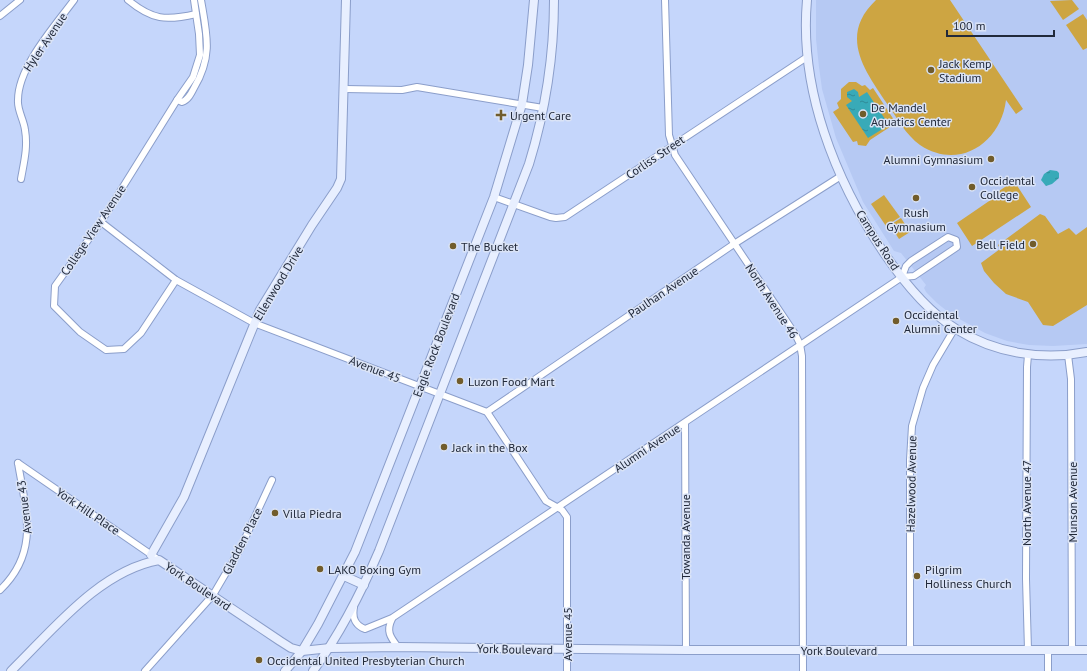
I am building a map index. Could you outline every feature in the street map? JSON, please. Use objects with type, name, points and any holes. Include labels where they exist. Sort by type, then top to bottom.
[{"type":"main road","name":"Ellenwood Drive","points":[[151,555],[184,498],[260,310],[312,224],[337,188],[341,179],[345,89],[346,0]]},
{"type":"main road","name":"Eagle Rock Boulevard","points":[[285,671],[302,651],[344,576],[366,526],[494,197],[508,156],[522,104],[528,65],[534,0]]},
{"type":"main road","name":"Eagle Rock Boulevard","points":[[313,671],[330,648],[357,598],[379,551],[531,156],[543,108],[553,34],[554,0]]},
{"type":"main road","name":"Campus Road","points":[[807,0],[807,57],[824,131],[841,176],[864,223],[902,277],[930,307],[955,328],[989,345],[1028,355],[1051,356],[1087,352]]},
{"type":"main road","name":"York Boulevard","points":[[11,671],[84,599],[105,583],[144,562],[159,560],[291,648],[302,651],[330,648],[398,647],[568,650],[1087,650]]},
{"type":"main road","points":[[344,576],[364,584]]},
{"type":"street","points":[[0,16],[20,0]]},
{"type":"street","name":"Hyler Avenue","points":[[21,178],[27,145],[25,129],[17,103],[18,87],[25,69],[74,0]]},
{"type":"street","points":[[128,0],[150,16],[162,19],[196,14]]},
{"type":"street","name":"College View Avenue","points":[[176,280],[140,333],[124,349],[106,350],[80,332],[54,306],[55,286],[101,222],[193,77],[200,55],[199,34],[194,0]]},
{"type":"street","points":[[177,100],[182,102],[189,97],[203,71],[207,59],[205,23],[201,0]]},
{"type":"street","name":"North Avenue 46","points":[[665,0],[669,135],[675,155],[795,334],[800,344],[802,356],[803,671]]},
{"type":"street","name":"Corliss Street","points":[[494,197],[550,217],[565,217],[807,57]]},
{"type":"street","points":[[345,89],[402,90],[418,88],[543,108]]},
{"type":"street","name":"Paulhan Avenue","points":[[487,412],[734,244],[841,176]]},
{"type":"street","name":"Avenue 45","points":[[101,222],[176,280],[254,323],[487,412],[546,501],[565,513],[567,517],[567,671]]},
{"type":"street","name":"Alumni Avenue","points":[[357,598],[353,613],[354,620],[361,628],[371,628],[392,618],[902,277],[914,276],[957,247],[956,240],[948,237],[911,261],[906,266],[902,277]]},
{"type":"street","name":"Hazelwood Avenue","points":[[910,650],[910,460],[912,426],[922,388],[930,370],[955,328]]},
{"type":"street","name":"North Avenue 47","points":[[1028,355],[1026,367],[1026,555],[1028,650]]},
{"type":"street","name":"Munson Avenue","points":[[1068,355],[1072,386],[1072,650]]},
{"type":"street","name":"Towanda Avenue","points":[[685,423],[686,650]]},
{"type":"street","name":"York Hill Place","points":[[18,463],[159,560]]},
{"type":"street","name":"Avenue 43","points":[[0,590],[10,580],[22,562],[28,540],[27,517],[18,463]]},
{"type":"street","name":"Gladden Place","points":[[145,671],[212,595],[240,549],[272,480]]},
{"type":"street","points":[[392,618],[389,624],[389,634],[398,647]]},
{"type":"street","points":[[1048,650],[1048,671]]},
{"type":"shaded area","name":"Occidental College","points":[[816,0],[1087,0],[1087,344],[1053,346],[1029,345],[1007,341],[985,333],[952,315],[926,292],[924,288],[926,285],[901,253],[894,251],[863,202],[836,138],[822,89],[816,39]]},
{"type":"shaded area","name":"Jack Kemp Stadium","points":[[876,0],[950,0],[1023,109],[1016,114],[1006,100],[996,129],[987,140],[976,148],[963,154],[949,155],[935,152],[920,145],[898,121],[871,79],[859,53],[857,40],[859,27],[865,13]]},
{"type":"shaded area","points":[[1072,0],[1079,9],[1063,20],[1050,1]]},
{"type":"shaded area","points":[[1083,14],[1087,20],[1087,48],[1083,50],[1066,25]]},
{"type":"shaded area","name":"De Mandel Aquatics Center","points":[[849,82],[856,82],[862,86],[865,85],[870,90],[873,88],[896,123],[870,140],[866,146],[858,145],[857,141],[853,142],[833,112],[839,108],[837,103],[841,99],[841,89]]},
{"type":"shaded area","points":[[1014,181],[1031,207],[972,246],[957,223],[995,197],[999,191]]},
{"type":"shaded area","points":[[884,195],[900,217],[886,226],[871,204]]},
{"type":"shaded area","points":[[1040,214],[1045,216],[1058,234],[1069,228],[1076,235],[1087,227],[1087,305],[1053,326],[1043,325],[1028,302],[1006,294],[984,271],[981,263],[1000,249],[998,245]]},
{"type":"shaded area","points":[[901,218],[910,232],[899,239],[890,225]]},
{"type":"water","points":[[854,89],[858,92],[859,97],[867,92],[889,125],[868,138],[846,105],[852,101],[847,97],[847,92]]},
{"type":"water","points":[[1050,170],[1057,171],[1059,173],[1059,178],[1052,184],[1046,186],[1041,180],[1044,174]]},
{"type":"place","name":"Jack Kemp Stadium","points":[[931,70]]},
{"type":"place","name":"De Mandel Aquatics Center","points":[[863,114]]},
{"type":"place","name":"Urgent Care","points":[[501,115]]},
{"type":"place","name":"Alumni Gymnasium","points":[[991,159]]},
{"type":"place","name":"Occidental College","points":[[972,187]]},
{"type":"place","name":"Rush Gymnasium","points":[[916,198]]},
{"type":"place","name":"Bell Field","points":[[1033,244]]},
{"type":"place","name":"The Bucket","points":[[453,246]]},
{"type":"place","name":"Occidental Alumni Center","points":[[896,321]]},
{"type":"place","name":"Luzon Food Mart","points":[[460,381]]},
{"type":"place","name":"Jack in the Box","points":[[444,447]]},
{"type":"place","name":"Villa Piedra","points":[[275,513]]},
{"type":"place","name":"LAKO Boxing Gym","points":[[320,569]]},
{"type":"place","name":"Pilgrim Holliness Church","points":[[917,576]]},
{"type":"place","name":"Occidental United Presbyterian Church","points":[[259,660]]}]
